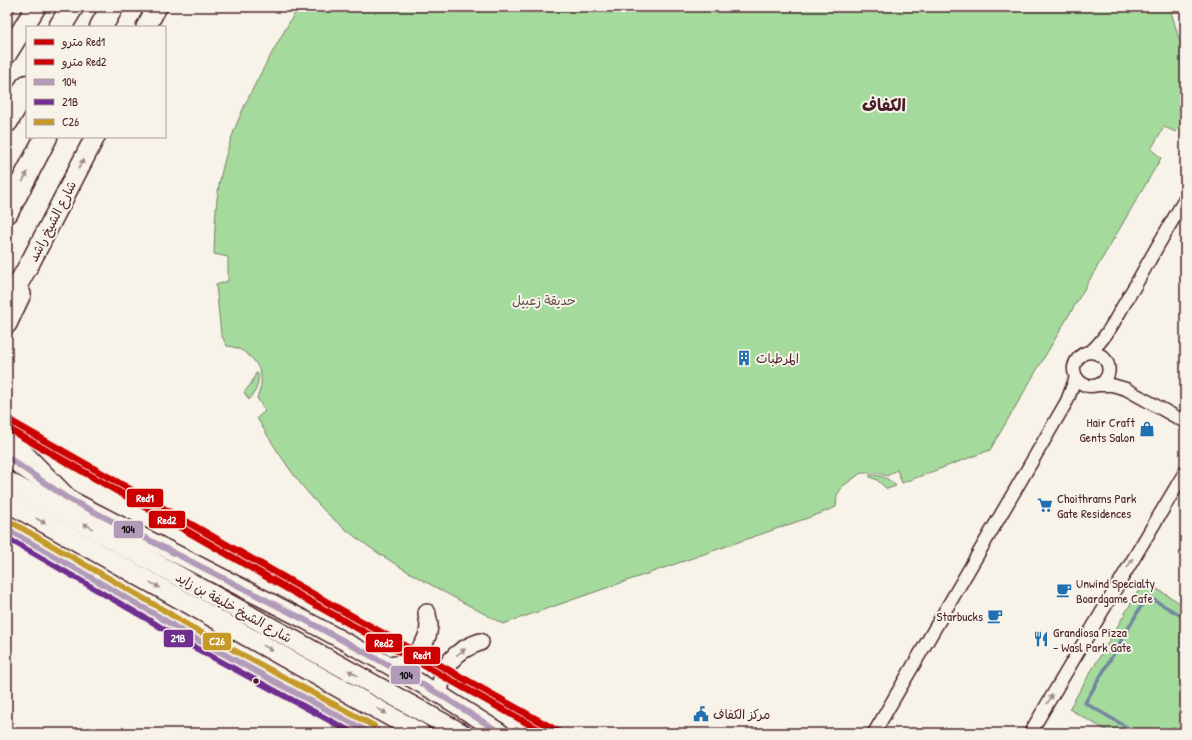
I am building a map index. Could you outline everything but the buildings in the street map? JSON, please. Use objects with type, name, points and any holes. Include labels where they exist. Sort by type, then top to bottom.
[{"type":"highway","points":[[61,26],[72,7]]},
{"type":"highway","points":[[102,26],[112,7]]},
{"type":"highway","points":[[7,121],[26,88]]},
{"type":"highway","points":[[7,212],[45,138]]},
{"type":"main road","points":[[7,54],[36,7]]},
{"type":"main road","points":[[147,26],[157,7]]},
{"type":"main road","name":"شارع الشيخ راشد","points":[[7,304],[94,138]]},
{"type":"main road","points":[[7,287],[31,261]]},
{"type":"main road","points":[[7,324],[22,292],[31,261]]},
{"type":"main road","points":[[7,432],[20,450],[67,498]]},
{"type":"main road","points":[[7,457],[67,498],[305,620],[390,666],[439,694],[501,733]]},
{"type":"main road","name":"شارع الشيخ خليفة بن زايد","points":[[7,482],[461,733]]},
{"type":"main road","name":"شارع الشيخ خليفة بن زايد","points":[[7,502],[420,733]]},
{"type":"main road","points":[[7,530],[158,616],[184,633],[370,733]]},
{"type":"main road","points":[[390,666],[402,663],[412,657],[421,648],[429,625],[427,613]]},
{"type":"main road","points":[[439,694],[440,682],[450,661],[464,649],[480,642]]},
{"type":"street","points":[[1090,352],[1110,329],[1185,199]]},
{"type":"street","points":[[1067,401],[1106,379],[1106,344],[1110,329]]},
{"type":"street","points":[[1126,389],[1117,379],[1101,355],[1096,352],[1085,353],[1076,361],[1074,372],[1079,382],[1094,386],[1112,385],[1126,389],[1185,422]]},
{"type":"street","points":[[874,733],[1067,401],[1076,377]]},
{"type":"street","points":[[1030,733],[1185,472]]},
{"type":"green space","name":"حديقة زعبيل","points":[[298,7],[1171,7],[1170,8],[1185,59],[1185,116],[1176,132],[1164,127],[1151,149],[1161,158],[990,450],[902,483],[897,470],[887,476],[877,473],[861,473],[843,486],[837,495],[836,507],[503,624],[439,590],[377,553],[339,524],[315,501],[274,446],[257,418],[265,411],[257,398],[261,382],[258,367],[245,352],[227,346],[221,334],[216,285],[228,281],[228,257],[214,254],[216,205],[221,175],[234,130],[243,109]]},
{"type":"green space","points":[[256,373],[258,374],[257,385],[254,394],[249,400],[244,392],[251,384]]},
{"type":"green space","points":[[870,475],[884,478],[896,486],[887,489],[877,480],[870,477]]},
{"type":"green space","points":[[1144,581],[1185,606],[1185,733],[1111,733],[1069,709]]},
{"type":"waterway","points":[[1137,733],[1085,703],[1147,596],[1185,618]]},
{"type":"metro line","name":"Red1","points":[[7,419],[327,602],[561,733]]},
{"type":"metro line","name":"Red2","points":[[7,428],[323,609],[545,733]]},
{"type":"transit line","name":"104","points":[[7,457],[67,498],[305,620],[390,666],[439,694],[501,733]]},
{"type":"transit line","name":"C26","points":[[11,522],[189,626],[374,726]]},
{"type":"transit line","name":"104","points":[[7,529],[185,633],[370,733]]},
{"type":"transit line","name":"21B","points":[[7,538],[181,640],[353,733]]},
{"type":"place","name":"المرطبات","points":[[744,358]]},
{"type":"place","name":"Hair Craft Gents Salon","points":[[1147,429]]},
{"type":"place","name":"Choithrams Park Gate Residences","points":[[1045,505]]},
{"type":"place","name":"Unwind Specialty Boardgame Cafe","points":[[1064,590]]},
{"type":"place","name":"Starbucks","points":[[995,616]]},
{"type":"place","name":"Grandiosa Pizza - Wasl Park Gate","points":[[1041,639]]},
{"type":"place","name":"مركز الكفاف","points":[[701,714]]},
{"type":"district","name":"الكفاف","points":[[884,105]]}]
